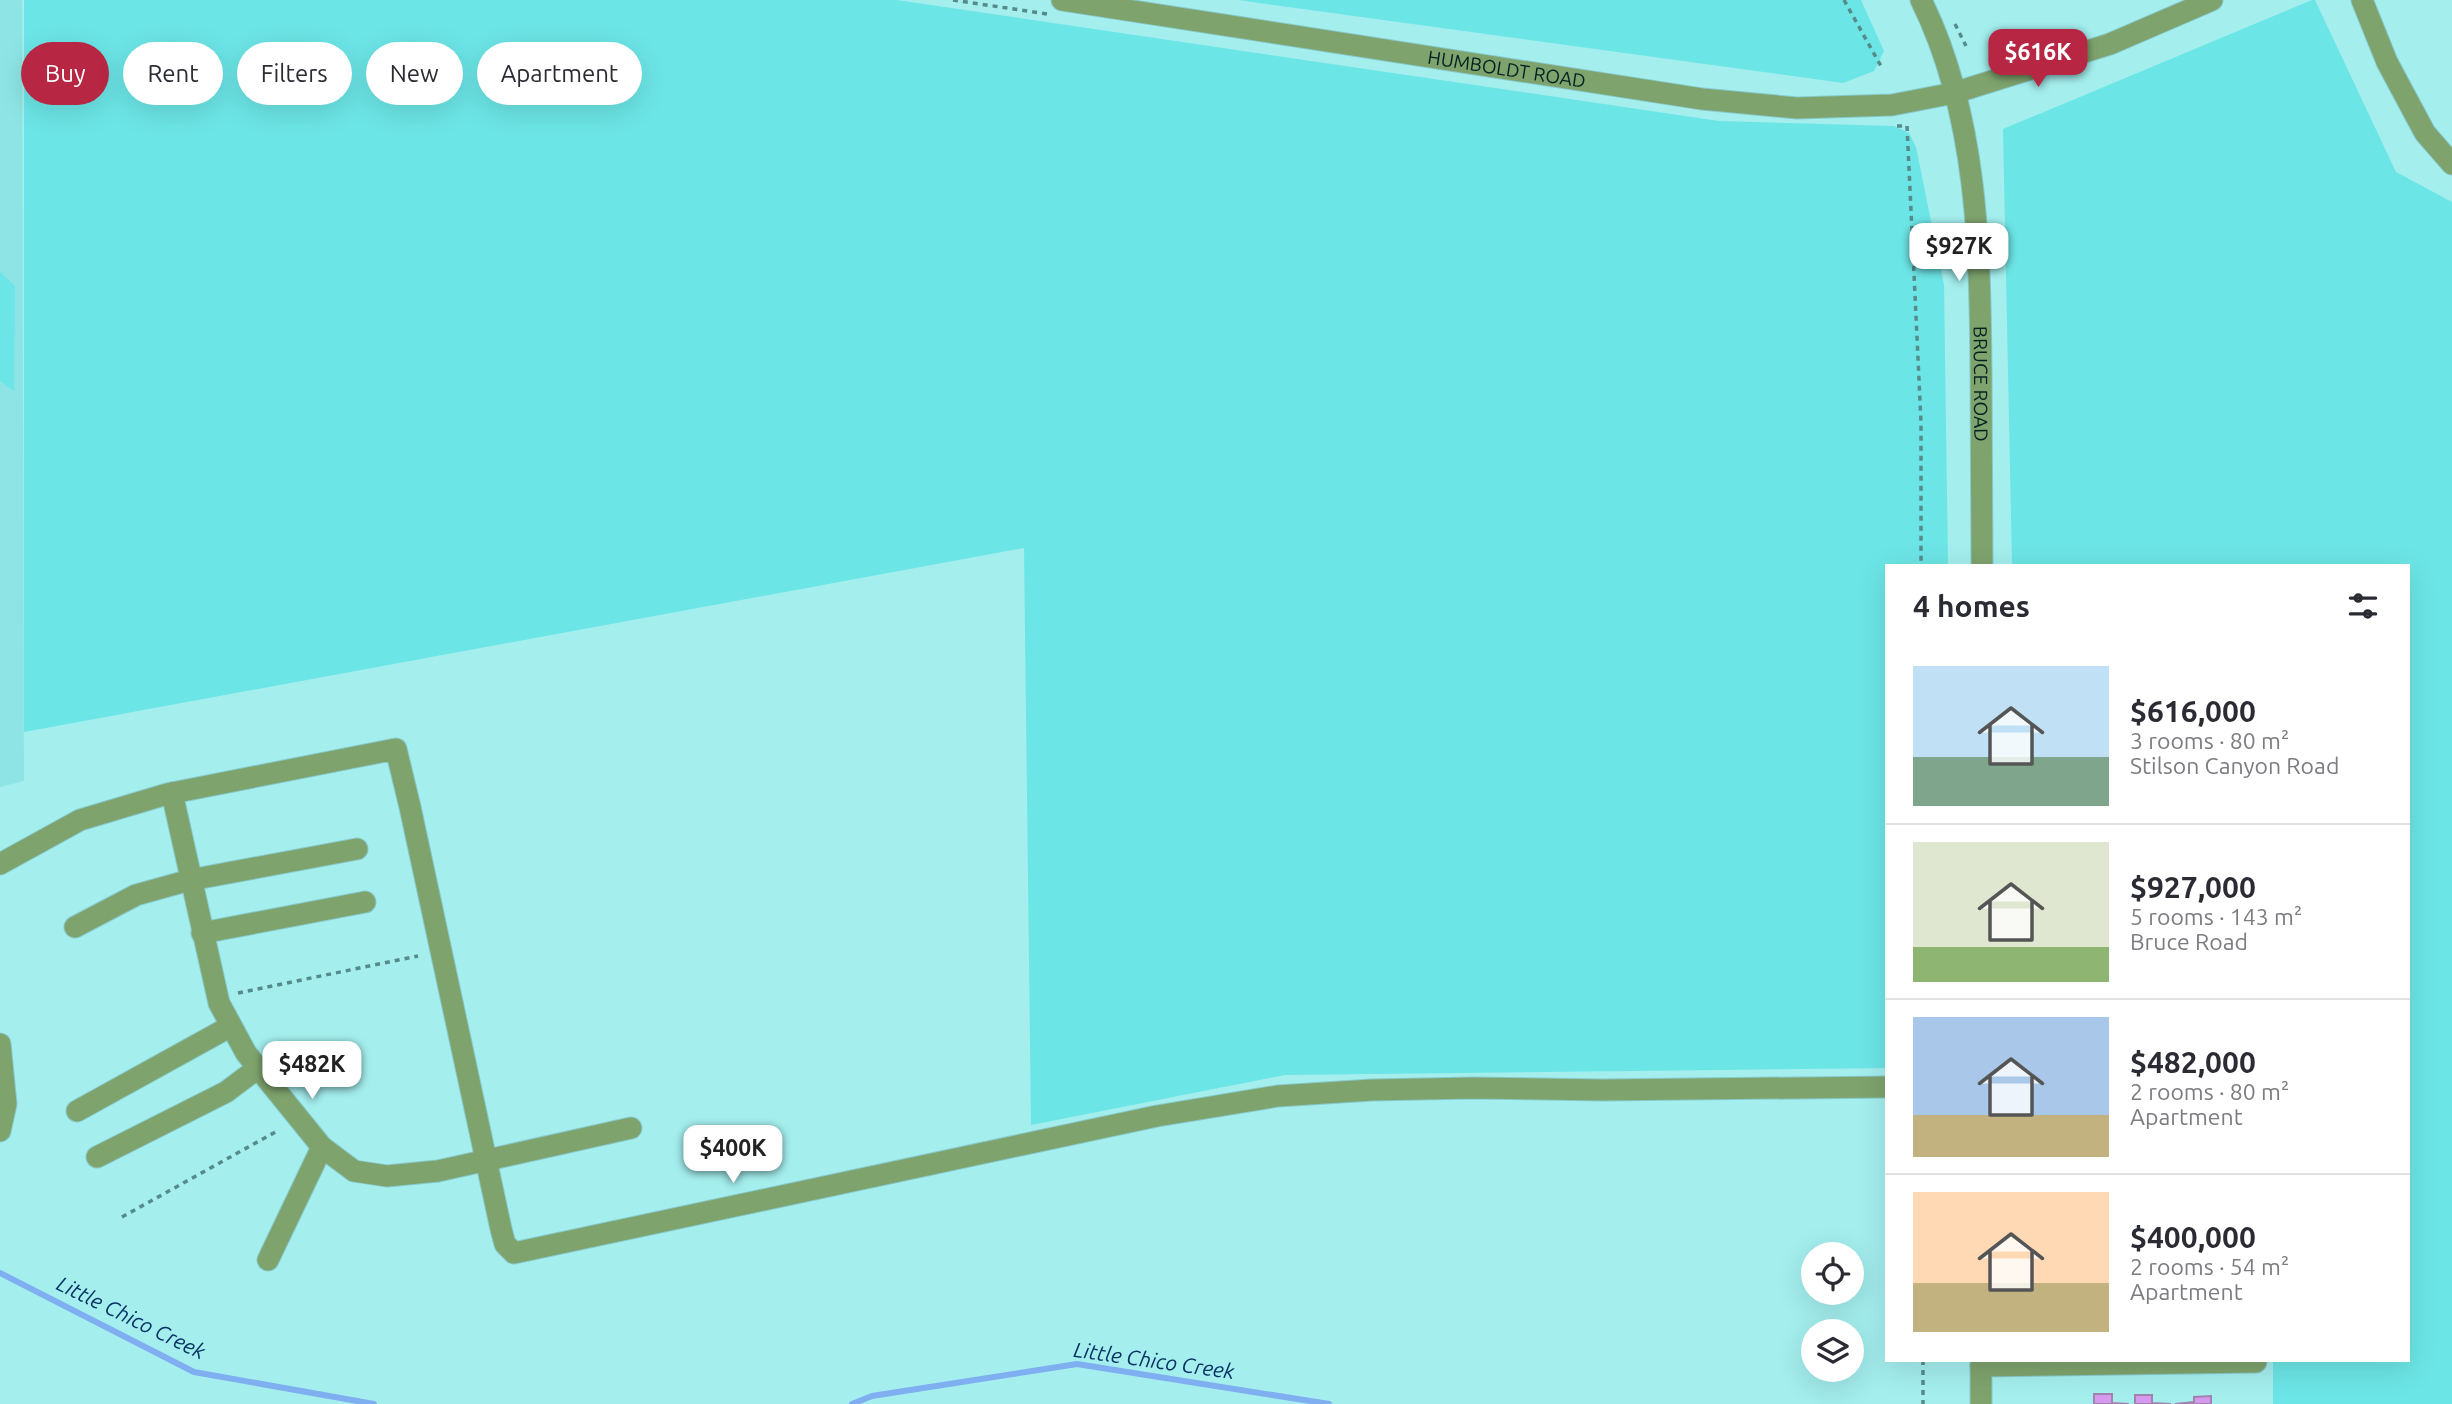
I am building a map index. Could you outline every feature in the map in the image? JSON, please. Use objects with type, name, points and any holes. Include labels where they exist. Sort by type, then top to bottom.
[{"type":"street","name":"HUMBOLDT ROAD","points":[[1062,0],[1702,99],[1797,108],[1892,105],[1954,93],[2110,44],[2213,0]]},
{"type":"street","name":"BRUCE ROAD","points":[[1921,0],[1954,93],[1972,183],[1980,282],[1982,564]]},
{"type":"street","points":[[2362,0],[2387,62],[2425,133],[2452,164]]},
{"type":"street","points":[[0,864],[80,820],[172,793],[396,749],[505,1244],[514,1253],[1157,1116],[1278,1096],[1448,1088],[1602,1090],[1885,1087]]},
{"type":"street","points":[[172,793],[219,1003],[246,1053],[258,1068],[322,1147],[354,1171],[387,1176],[438,1171],[631,1128]]},
{"type":"street","points":[[75,927],[136,895],[190,880],[358,849]]},
{"type":"street","points":[[202,933],[365,902]]},
{"type":"street","points":[[77,1111],[231,1026]]},
{"type":"street","points":[[0,1044],[6,1104],[0,1131]]},
{"type":"street","points":[[97,1157],[226,1092],[258,1068]]},
{"type":"street","points":[[268,1260],[322,1147]]},
{"type":"street","points":[[1981,1404],[1981,1363],[2256,1362]]},
{"type":"path","points":[[1844,0],[1882,68]]},
{"type":"path","points":[[1907,126],[1921,422],[1921,564]]},
{"type":"path","points":[[236,994],[418,956]]},
{"type":"path","points":[[122,1217],[279,1130]]},
{"type":"path","points":[[1923,1362],[1923,1404]]},
{"type":"shaded area","points":[[0,0],[22,0],[24,781],[0,787]]},
{"type":"shaded area","points":[[24,0],[897,0],[1719,121],[1894,126],[1909,133],[1916,147],[1944,285],[1948,564],[1885,564],[1885,1068],[1285,1075],[1031,1125],[1024,548],[24,732],[24,105],[109,105],[109,42],[24,42]]},
{"type":"shaded area","points":[[1238,0],[1861,0],[1884,51],[1874,71],[1843,83]]},
{"type":"shaded area","points":[[2315,0],[2396,172],[2452,202],[2452,1404],[2273,1404],[2273,1362],[2410,1362],[2410,564],[2012,564],[2003,129]]},
{"type":"shaded area","points":[[0,272],[15,286],[14,391],[0,381]]},
{"type":"building","points":[[2094,1394],[2112,1394],[2112,1403],[2129,1404],[2094,1404]]},
{"type":"building","points":[[2135,1395],[2152,1395],[2152,1403],[2171,1404],[2135,1404]]},
{"type":"building","points":[[2211,1396],[2211,1404],[2175,1404],[2194,1402],[2194,1397]]},
{"type":"waterway","name":"Little Chico Creek","points":[[0,1273],[194,1372],[374,1404]]},
{"type":"waterway","name":"Little Chico Creek","points":[[852,1404],[872,1396],[1077,1364],[1329,1404]]}]
